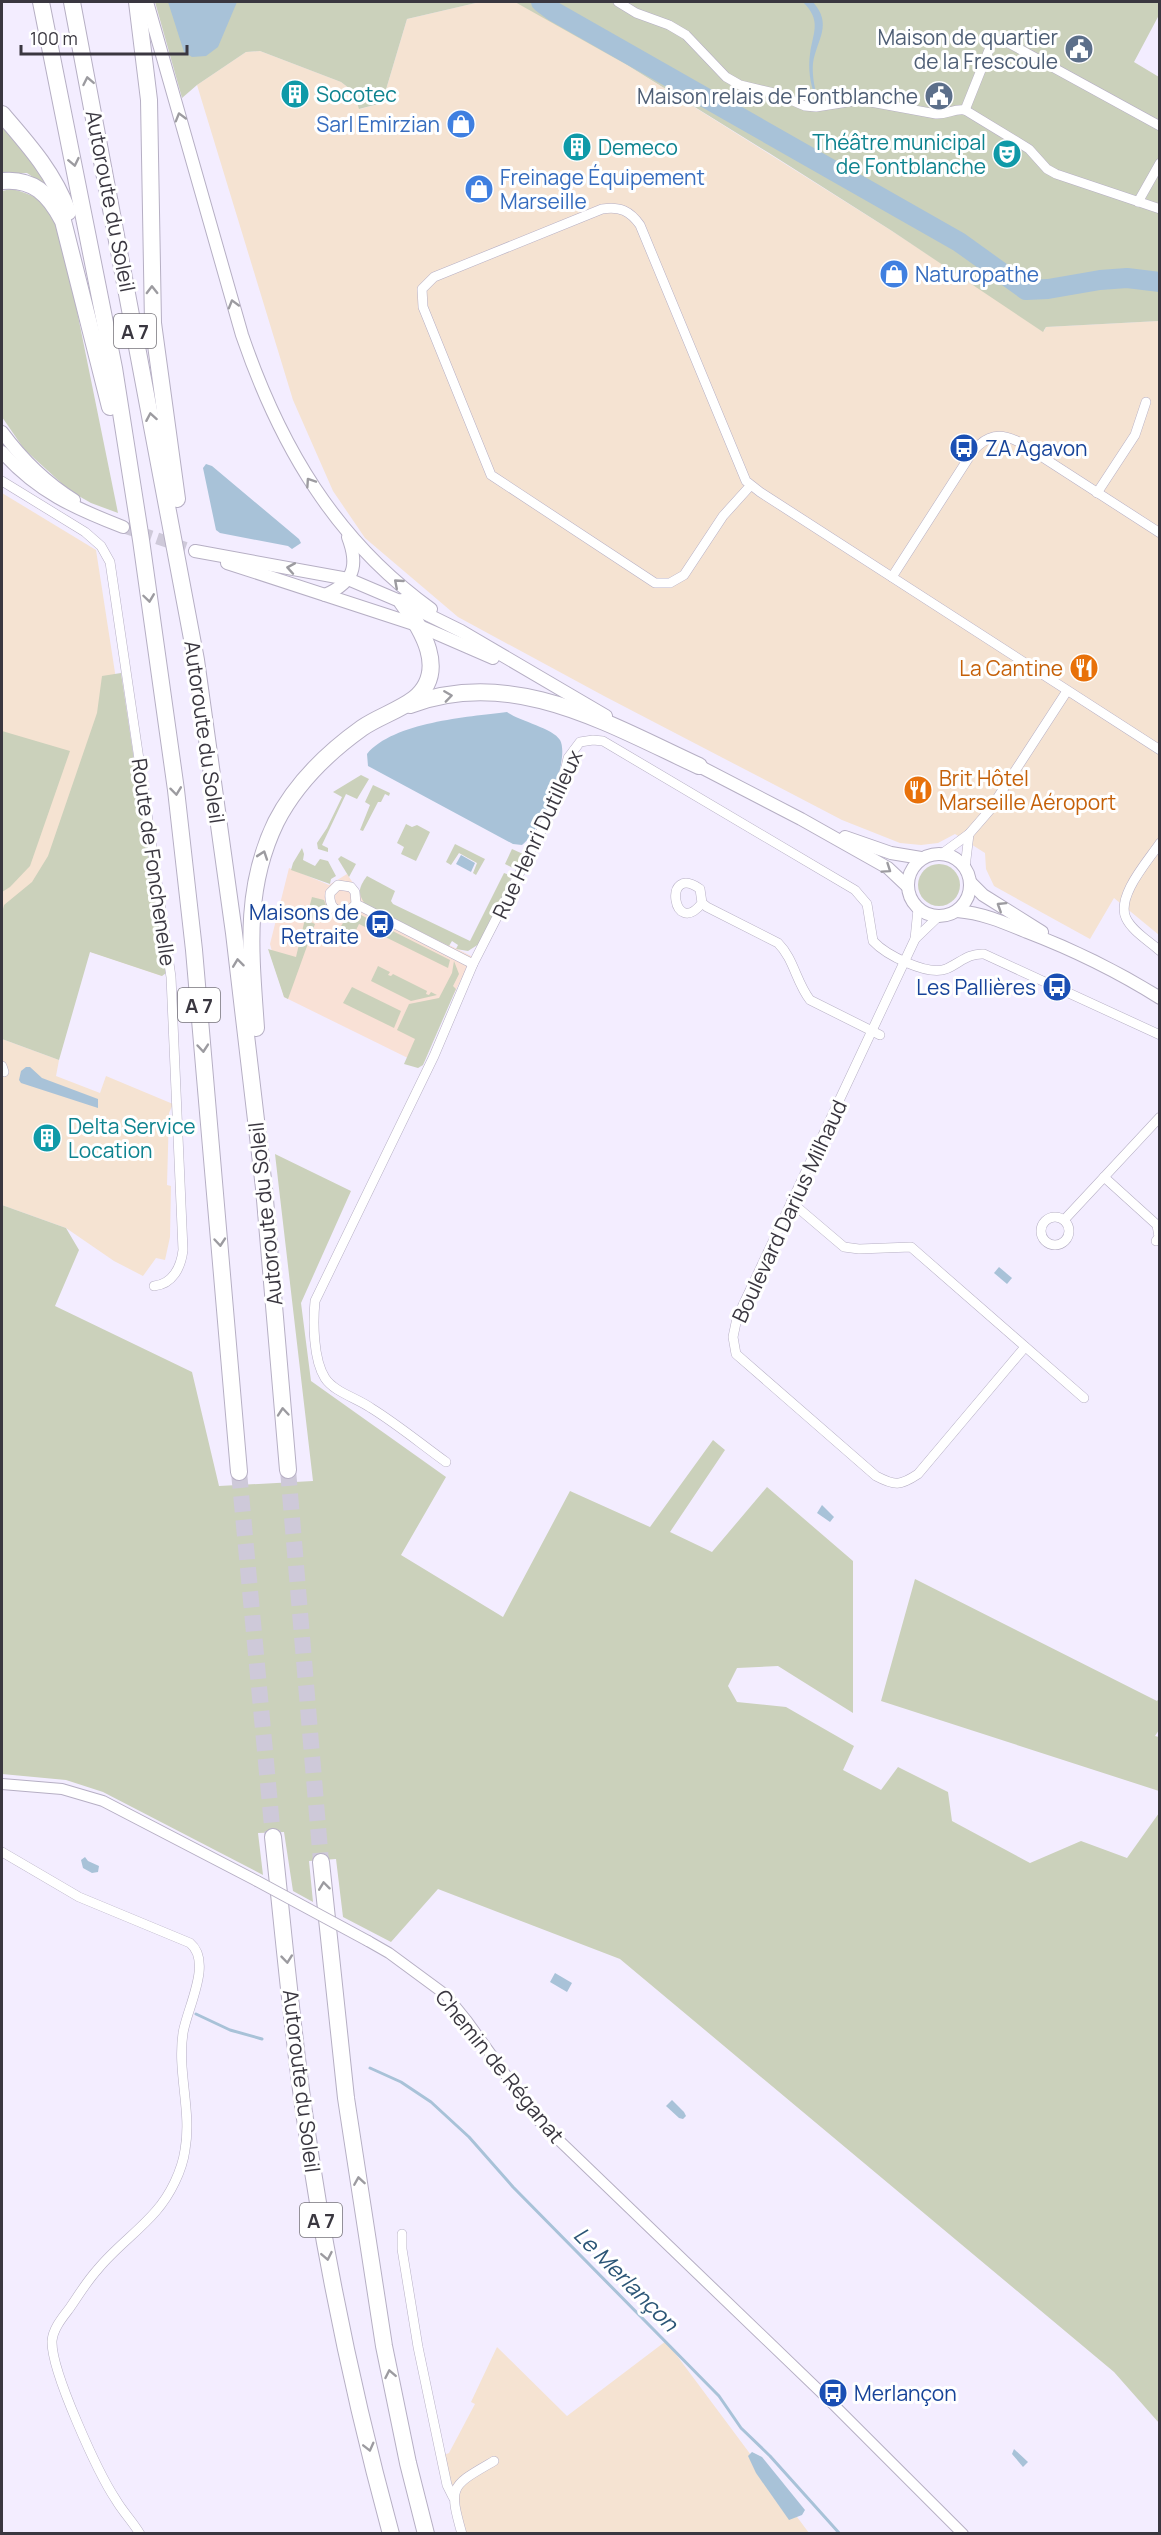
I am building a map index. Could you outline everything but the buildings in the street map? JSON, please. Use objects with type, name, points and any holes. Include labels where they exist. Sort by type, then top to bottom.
[{"type":"highway","name":"Autoroute du Soleil","points":[[41,2],[114,368],[176,790],[194,950],[239,1472]]},
{"type":"highway","name":"Autoroute du Soleil","points":[[72,2],[196,660],[234,933],[264,1188],[288,1470]]},
{"type":"highway","points":[[137,2],[151,128],[153,323],[187,564],[196,660]]},
{"type":"highway","points":[[2,114],[35,152],[52,177],[67,210],[82,267],[102,374]]},
{"type":"highway","points":[[2,181],[15,180],[31,184],[44,192],[57,209],[69,241],[141,540]]},
{"type":"highway","points":[[392,712],[420,693],[429,674],[430,651],[402,602]]},
{"type":"highway","points":[[264,1188],[250,932],[254,887],[261,857],[287,804],[315,766],[364,726],[392,712],[420,702],[466,693],[494,692],[530,696],[586,714],[699,766]]},
{"type":"highway","name":"Autoroute du Soleil","points":[[273,1837],[304,2111],[323,2235],[346,2353],[391,2534]]},
{"type":"highway","name":"Autoroute du Soleil","points":[[321,1862],[346,2098],[383,2335],[408,2463],[426,2534]]},
{"type":"main road","points":[[147,2],[219,257],[256,377],[276,423],[298,465],[345,529],[395,581],[461,631]]},
{"type":"main road","points":[[2,432],[47,482],[108,521]]},
{"type":"main road","points":[[2,452],[52,496],[86,514],[123,527]]},
{"type":"main road","points":[[325,595],[340,588],[352,574],[354,558],[345,529]]},
{"type":"main road","points":[[569,696],[417,625],[195,551],[348,579],[402,602],[461,631],[569,696],[801,819],[888,868],[907,886],[912,903],[918,909],[939,917],[957,911],[979,913],[1069,948],[1112,969],[1160,998]]},
{"type":"main road","points":[[801,819],[866,845],[891,853],[921,858]]},
{"type":"main road","points":[[907,886],[913,866],[921,858],[943,854],[953,856],[965,868],[970,882],[983,895],[1069,948]]},
{"type":"main road","points":[[957,911],[968,898],[970,882]]},
{"type":"street","points":[[618,2],[636,13],[669,25],[686,35],[726,77],[740,85],[774,93],[805,106],[816,107],[860,100],[944,115],[958,108],[966,110],[1029,149],[1047,169],[1160,209]]},
{"type":"street","points":[[966,110],[992,45],[997,41],[1005,41],[1160,126]]},
{"type":"street","points":[[1138,202],[1160,163]]},
{"type":"street","points":[[751,485],[723,516],[684,575],[670,583],[655,583],[491,475],[423,307],[422,289],[434,277],[602,209],[612,207],[628,212],[640,225],[741,473],[751,485],[1160,750]]},
{"type":"street","points":[[1097,493],[1135,435],[1146,402]]},
{"type":"street","points":[[892,577],[973,451],[982,441],[994,435],[1006,435],[1018,442],[1160,533]]},
{"type":"street","name":"Route de Fonchenelle","points":[[2,481],[85,532],[101,546],[110,562],[171,977],[183,1250],[180,1265],[170,1280],[163,1285],[154,1286]]},
{"type":"street","points":[[943,854],[969,834],[988,811],[1067,691]]},
{"type":"street","name":"Rue Henri Dutilleux","points":[[446,1462],[371,1407],[326,1380],[320,1367],[313,1320],[317,1293],[434,1056],[473,964],[560,794],[572,750],[580,742],[603,741],[855,890],[867,904],[873,941],[880,948],[904,961]]},
{"type":"street","points":[[965,868],[969,834]]},
{"type":"street","points":[[1160,843],[1125,896],[1123,907],[1125,917],[1135,930],[1160,951]]},
{"type":"street","points":[[702,903],[778,943],[789,956],[804,992],[810,1000],[876,1032]]},
{"type":"street","points":[[356,904],[473,964]]},
{"type":"street","name":"Boulevard Darius Milhaud","points":[[918,909],[915,939],[876,1032],[791,1202],[737,1318],[733,1337],[736,1354],[876,1476],[891,1484],[905,1483],[918,1474],[1025,1347]]},
{"type":"street","name":"Boulevard Darius Milhaud","points":[[915,939],[939,917]]},
{"type":"street","points":[[904,961],[938,971],[975,953],[984,954],[1160,1035]]},
{"type":"street","points":[[1065,1219],[1160,1117]]},
{"type":"street","points":[[1104,1177],[1157,1225],[1159,1237],[1156,1241]]},
{"type":"street","points":[[791,1202],[844,1246],[859,1249],[911,1247],[1084,1398]]},
{"type":"street","name":"Chemin de Réganat","points":[[2,1784],[49,1786],[94,1798],[119,1808],[389,1953],[446,1995],[539,2121],[821,2392],[963,2534]]},
{"type":"street","points":[[2,1852],[79,1897],[190,1943],[198,1950],[200,1959],[194,1997],[184,2030],[181,2055],[187,2127],[185,2152],[180,2166],[171,2189],[157,2210],[98,2268],[58,2324],[52,2340],[57,2369],[88,2446],[115,2500],[140,2534]]},
{"type":"street","points":[[402,2234],[402,2249],[418,2347],[447,2485],[453,2497],[462,2534]]},
{"type":"street","points":[[453,2497],[455,2488],[461,2481],[494,2461]]},
{"type":"shaded area","points":[[480,2],[518,2],[627,65],[892,231],[1044,331],[1046,327],[1159,321],[1159,935],[1114,898],[1090,939],[994,886],[986,869],[985,853],[955,834],[938,843],[921,845],[900,843],[842,820],[458,617],[365,538],[333,491],[293,400],[197,85],[246,52],[260,51],[341,82],[354,92],[360,109],[382,103],[407,19]]},
{"type":"shaded area","points":[[2,493],[96,550],[162,976],[2,922]]},
{"type":"shaded area","points":[[289,868],[329,885],[347,874],[367,904],[473,957],[418,1063],[284,997],[270,944]]},
{"type":"shaded area","points":[[2,1039],[59,1060],[56,1076],[100,1093],[106,1076],[173,1104],[169,1113],[167,1185],[171,1186],[170,1237],[165,1260],[156,1258],[143,1276],[114,1261],[66,1228],[2,1205]]},
{"type":"shaded area","points":[[666,2341],[809,2533],[465,2533],[444,2455],[449,2453],[475,2404],[471,2402],[497,2347],[567,2416]]},
{"type":"green space","points":[[155,2],[480,2],[407,19],[382,103],[359,109],[354,92],[341,82],[260,51],[246,52],[197,85],[182,98]]},
{"type":"green space","points":[[515,2],[1159,2],[1159,15],[1134,62],[1159,77],[1159,321],[1046,327],[1043,332],[892,231],[769,153],[627,65]]},
{"type":"green space","points":[[2,127],[28,157],[50,189],[27,173],[2,173]]},
{"type":"green space","points":[[11,189],[36,198],[44,204],[55,221],[66,257],[118,513],[91,503],[70,491],[24,449],[2,417],[2,191]]},
{"type":"green space","points":[[121,673],[166,973],[162,976],[90,952],[59,1060],[2,1039],[2,913],[4,905],[32,882],[48,856],[97,713],[102,676]]},
{"type":"green space","points":[[2,731],[70,751],[30,866],[2,892]]},
{"type":"green space","points":[[361,775],[369,779],[357,799],[346,794],[322,845],[328,848],[328,852],[318,849],[317,843],[342,797],[333,792]]},
{"type":"green space","points":[[373,785],[390,793],[389,796],[385,794],[381,802],[378,802],[363,831],[360,830],[370,805],[365,802]]},
{"type":"green space","points":[[406,824],[412,827],[417,825],[430,832],[416,861],[401,854],[404,847],[397,843]]},
{"type":"green space","points":[[455,844],[485,859],[476,875],[473,873],[477,863],[459,853],[451,865],[446,862]]},
{"type":"green space","points":[[302,848],[303,860],[315,866],[320,859],[328,861],[336,876],[331,879],[330,884],[291,870]]},
{"type":"green space","points":[[512,849],[523,854],[515,869],[505,864]]},
{"type":"green space","points":[[341,856],[356,864],[349,877],[338,859]]},
{"type":"green space","points":[[939,864],[954,870],[960,885],[954,900],[939,906],[924,900],[918,885],[924,870]]},
{"type":"green space","points":[[504,873],[512,876],[479,944],[468,951],[456,949],[458,945],[452,941],[449,946],[365,904],[360,893],[367,876],[395,891],[391,901],[393,904],[470,941]]},
{"type":"green space","points":[[312,897],[324,900],[327,908],[332,911],[331,913],[326,911],[321,922],[307,916]]},
{"type":"green space","points":[[361,915],[450,960],[448,968],[359,924],[352,938],[338,931],[346,918]]},
{"type":"green space","points":[[305,919],[315,924],[288,999],[284,997],[268,949],[296,957]]},
{"type":"green space","points":[[454,961],[459,974],[453,986],[456,989],[423,1065],[418,1068],[404,1064],[415,1039],[397,1030],[409,1004],[439,998],[452,973]]},
{"type":"green space","points":[[378,966],[390,972],[388,975],[393,974],[427,991],[426,994],[429,995],[431,992],[437,995],[411,1001],[371,981]]},
{"type":"green space","points":[[352,987],[401,1011],[394,1028],[343,1003]]},
{"type":"green space","points":[[275,1154],[351,1191],[301,1303],[311,1381],[446,1477],[401,1555],[503,1617],[570,1491],[650,1527],[713,1440],[725,1450],[670,1532],[712,1552],[767,1487],[853,1561],[853,1713],[778,1666],[737,1668],[728,1686],[737,1702],[786,1707],[854,1746],[843,1770],[881,1790],[898,1767],[948,1792],[952,1821],[1030,1863],[1081,1841],[1127,1858],[1159,1813],[1159,2423],[1114,2372],[620,1959],[438,1889],[391,1942],[343,1917],[336,1859],[309,1861],[313,1902],[293,1891],[284,1832],[258,1833],[263,1875],[103,1792],[66,1780],[2,1774],[2,1205],[66,1228],[79,1250],[55,1306],[192,1372],[219,1486],[313,1481]]},
{"type":"green space","points":[[915,1579],[1157,1701],[1159,1698],[1159,1730],[1155,1736],[1159,1737],[1159,1791],[881,1701]]},
{"type":"water","points":[[168,2],[237,2],[218,47],[206,56],[192,57],[184,52]]},
{"type":"water","points":[[803,2],[813,2],[822,18],[822,32],[813,63],[817,96],[813,91],[809,70],[815,27],[813,15]]},
{"type":"water","points":[[206,464],[212,466],[301,543],[292,549],[288,546],[220,533],[216,530],[203,468]]},
{"type":"water","points":[[507,712],[556,736],[560,740],[562,750],[558,779],[552,795],[537,826],[522,845],[513,844],[368,766],[367,754],[379,743],[413,728],[472,716]]},
{"type":"water","points":[[461,855],[475,863],[471,872],[456,864]]},
{"type":"water","points":[[30,1067],[42,1078],[98,1099],[98,1108],[21,1083],[19,1080],[21,1071]]},
{"type":"water","points":[[999,1267],[1012,1278],[1007,1284],[994,1273]]},
{"type":"water","points":[[822,1505],[834,1517],[830,1522],[817,1513]]},
{"type":"water","points":[[85,1857],[99,1866],[98,1872],[92,1873],[83,1868],[81,1860]]},
{"type":"water","points":[[555,1973],[572,1983],[567,1992],[550,1982]]},
{"type":"water","points":[[672,2100],[684,2112],[686,2116],[683,2119],[666,2106]]},
{"type":"water","points":[[1014,2449],[1028,2462],[1023,2467],[1012,2454]]},
{"type":"water","points":[[752,2452],[762,2457],[805,2510],[802,2515],[789,2520],[756,2473],[748,2456]]},
{"type":"waterway","points":[[541,2],[553,11],[959,242],[1026,290],[1127,278],[1160,282]]},
{"type":"waterway","name":"Le Merlançon","points":[[196,2014],[230,2030],[262,2039]]},
{"type":"waterway","name":"Le Merlançon","points":[[370,2068],[401,2082],[431,2102],[469,2137],[513,2187],[719,2396],[741,2428],[770,2456],[840,2534]]},
{"type":"tunnel","points":[[123,527],[195,551]]},
{"type":"tunnel","points":[[288,1470],[321,1862]]},
{"type":"tunnel","points":[[239,1472],[273,1837]]},
{"type":"place","name":"Maison de quartier de la Frescoule","points":[[1079,49]]},
{"type":"place","name":"Socotec","points":[[295,94]]},
{"type":"place","name":"Maison relais de Fontblanche","points":[[939,96]]},
{"type":"place","name":"Sarl Emirzian","points":[[461,124]]},
{"type":"place","name":"Demeco","points":[[577,147]]},
{"type":"place","name":"Théâtre municipal de Fontblanche","points":[[1007,154]]},
{"type":"place","name":"Freinage Équipement Marseille","points":[[479,189]]},
{"type":"place","name":"Naturopathe","points":[[894,274]]},
{"type":"place","name":"ZA Agavon","points":[[964,448]]},
{"type":"place","name":"La Cantine","points":[[1084,668]]},
{"type":"place","name":"Brit Hôtel Marseille Aéroport","points":[[918,790]]},
{"type":"place","name":"Maisons de Retraite","points":[[380,924]]},
{"type":"place","name":"Les Pallières","points":[[1057,987]]},
{"type":"place","name":"Delta Service Location","points":[[47,1138]]},
{"type":"place","name":"Merlançon","points":[[833,2393]]}]
